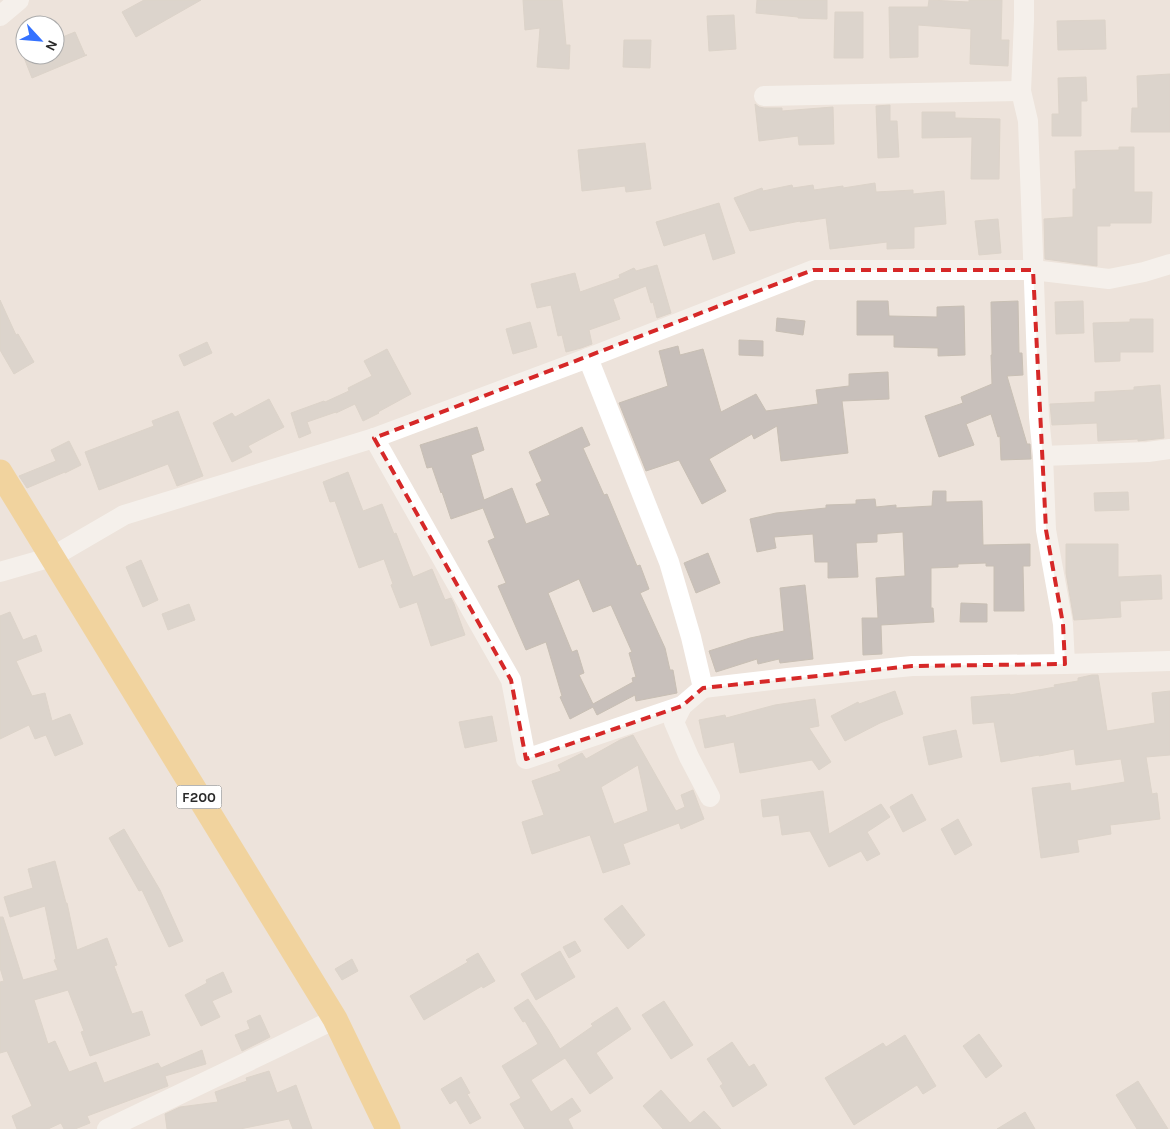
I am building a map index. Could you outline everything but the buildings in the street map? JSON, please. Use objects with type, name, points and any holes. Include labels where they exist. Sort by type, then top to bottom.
[{"type":"main road","name":"F200","points":[[0,472],[335,1019],[388,1129]]},
{"type":"street","points":[[0,16],[19,0]]},
{"type":"street","points":[[1024,0],[1021,91],[1028,121],[1039,416],[1043,456],[1046,530],[1063,624],[1065,664]]},
{"type":"street","points":[[764,96],[1021,91]]},
{"type":"street","points":[[0,572],[52,557],[124,514],[374,438],[588,358],[813,270],[1033,270],[1109,279],[1144,272],[1170,264]]},
{"type":"street","points":[[588,358],[669,562],[704,688]]},
{"type":"street","points":[[374,438],[511,680],[526,759],[682,706],[704,688],[912,666],[1170,661]]},
{"type":"street","points":[[1043,456],[1170,449]]},
{"type":"street","points":[[682,706],[674,722],[689,757],[710,797]]},
{"type":"street","points":[[107,1129],[335,1019]]},
{"type":"highlighted area","points":[[813,270],[1033,270],[1046,530],[1063,624],[1065,664],[912,666],[703,688],[682,706],[526,759],[511,680],[374,438]]}]
